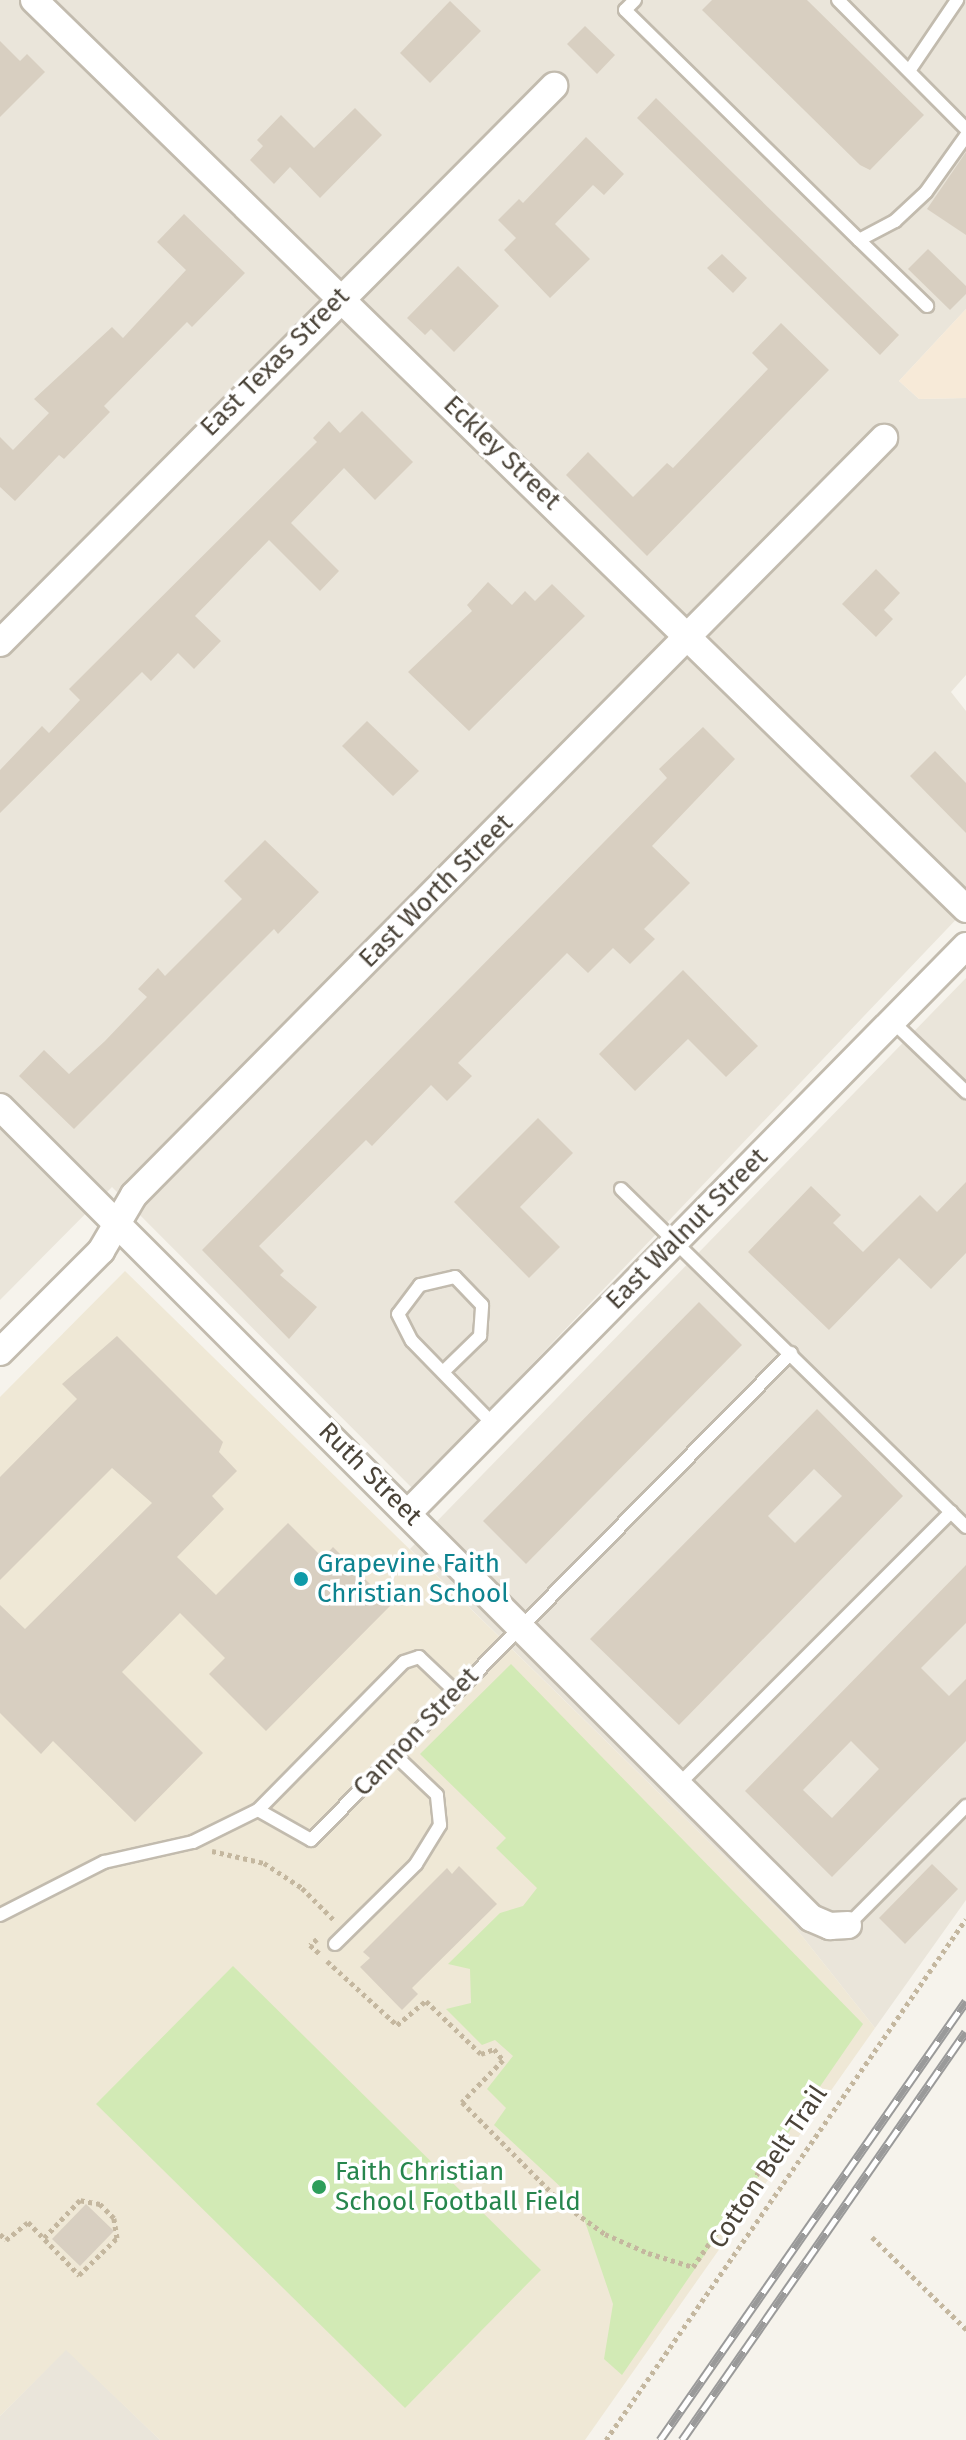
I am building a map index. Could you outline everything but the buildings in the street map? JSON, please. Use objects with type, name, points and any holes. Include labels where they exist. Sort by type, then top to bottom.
[{"type":"street","name":"Eckley Street","points":[[34,0],[966,909]]},
{"type":"street","name":"East Texas Street","points":[[0,643],[339,296],[554,86]]},
{"type":"street","name":"East Worth Street","points":[[0,1352],[101,1251],[134,1195],[884,438]]},
{"type":"street","name":"East Walnut Street","points":[[409,1512],[966,946]]},
{"type":"street","name":"Ruth Street","points":[[0,1107],[409,1512],[811,1918],[830,1926],[848,1925]]},
{"type":"lane","points":[[614,0],[927,306]]},
{"type":"lane","points":[[625,10],[635,0]]},
{"type":"lane","points":[[909,71],[957,0]]},
{"type":"lane","points":[[842,1],[966,129]]},
{"type":"lane","points":[[859,240],[895,221],[926,192],[966,136]]},
{"type":"lane","points":[[892,1021],[966,1092]]},
{"type":"lane","points":[[621,1189],[676,1239],[966,1527]]},
{"type":"lane","points":[[443,1372],[480,1336],[482,1305],[455,1277],[420,1285],[398,1314],[412,1341],[494,1425]]},
{"type":"lane","name":"Cannon Street","points":[[258,1810],[311,1840],[791,1353]]},
{"type":"lane","points":[[679,1784],[951,1512]]},
{"type":"lane","points":[[0,1915],[104,1862],[193,1842],[258,1810],[404,1662],[419,1657],[455,1691]]},
{"type":"lane","points":[[335,1944],[416,1864],[440,1825],[437,1795],[394,1754]]},
{"type":"lane","points":[[848,1925],[966,1806]]},
{"type":"path","points":[[193,1842],[229,1859],[264,1863],[302,1888],[335,1921],[310,1945],[397,2025],[426,2001],[481,2054],[494,2049],[503,2060],[462,2102],[562,2203],[605,2234],[693,2267],[775,2148],[785,2148]]},
{"type":"path","name":"Cotton Belt Trail","points":[[606,2440],[966,1919]]},
{"type":"path","points":[[0,2234],[6,2240],[28,2222],[79,2275],[117,2238],[114,2218],[100,2204],[80,2200],[44,2238]]},
{"type":"path","points":[[872,2237],[966,2329]]},
{"type":"shaded area","points":[[0,0],[966,0],[966,309],[899,381],[919,399],[966,398],[966,675],[951,692],[966,711],[966,909],[413,1489],[112,1187],[0,1300]]},
{"type":"shaded area","points":[[966,309],[966,398],[919,399],[899,381]]},
{"type":"shaded area","points":[[966,978],[966,1900],[875,2028],[790,1921],[410,1549]]},
{"type":"shaded area","points":[[125,1271],[790,1921],[875,2028],[585,2440],[160,2440],[66,2350],[0,2416],[0,1397]]},
{"type":"shaded area","points":[[66,2349],[160,2440],[0,2440],[0,2416]]},
{"type":"green space","points":[[511,1664],[863,2024],[622,2375],[604,2359],[613,2304],[579,2204],[494,2125],[506,2108],[487,2089],[513,2056],[495,2040],[482,2045],[446,2009],[471,2003],[470,1969],[448,1964],[500,1913],[523,1906],[537,1888],[496,1848],[506,1838],[420,1754]]},
{"type":"green space","name":"Faith Christian School Football Field","points":[[233,1966],[541,2270],[405,2408],[96,2104]]},
{"type":"railway","points":[[660,2440],[966,2001]]},
{"type":"railway","points":[[682,2440],[966,2032]]},
{"type":"place","name":"Grapevine Faith Christian School","points":[[301,1579]]},
{"type":"place","name":"Faith Christian School Football Field","points":[[319,2187]]}]
